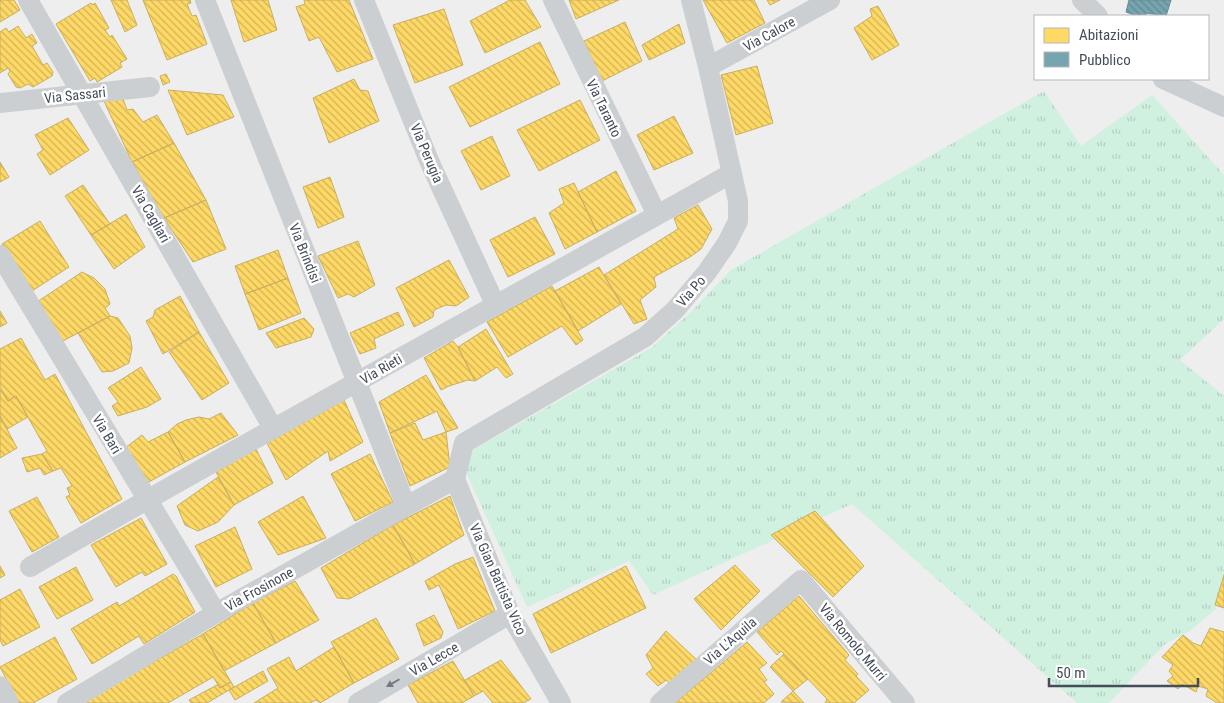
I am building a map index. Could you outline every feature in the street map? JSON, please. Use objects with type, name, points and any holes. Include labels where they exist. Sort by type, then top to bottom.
[{"type":"street","name":"Via Cagliari","points":[[28,0],[273,428]]},
{"type":"street","name":"Via Brindisi","points":[[205,0],[406,506]]},
{"type":"street","name":"Via Perugia","points":[[364,0],[430,163],[495,304]]},
{"type":"street","name":"Via Taranto","points":[[553,0],[657,215]]},
{"type":"street","name":"Via Po","points":[[455,479],[464,443],[645,337],[675,310],[707,272],[727,243],[738,221],[738,201],[691,0]]},
{"type":"street","name":"Via Calore","points":[[708,67],[830,0]]},
{"type":"street","points":[[1082,0],[1097,15]]},
{"type":"street","points":[[1165,80],[1224,108]]},
{"type":"street","name":"Via Sassari","points":[[0,103],[150,87]]},
{"type":"street","name":"Via Rieti","points":[[30,567],[146,499],[732,173]]},
{"type":"street","name":"Via Bari","points":[[0,255],[216,613]]},
{"type":"street","name":"Via Frosinone","points":[[67,703],[216,613],[455,479]]},
{"type":"street","name":"Via Gian Battista Vico","points":[[455,479],[510,614],[560,703]]},
{"type":"street","name":"Via Romolo Murri","points":[[801,580],[897,700]]},
{"type":"street","name":"Via L'Aquila","points":[[660,703],[801,580]]},
{"type":"street","name":"Via Lecce","points":[[358,703],[510,614]]},
{"type":"street","points":[[0,686],[9,703]]},
{"type":"green space","points":[[1044,91],[1081,146],[1152,95],[1224,175],[1224,319],[1180,360],[1224,396],[1224,583],[1216,609],[1190,631],[1165,644],[1109,703],[1077,703],[852,504],[653,595],[629,561],[527,607],[466,472],[471,451],[651,348],[690,313],[731,270]]},
{"type":"building: Abitazioni","points":[[0,0],[14,0],[20,10],[0,22]]},
{"type":"building: Abitazioni","points":[[111,0],[127,0],[137,25],[125,32]]},
{"type":"building: Abitazioni","points":[[143,0],[190,0],[191,3],[187,4],[192,16],[196,15],[207,44],[167,60]]},
{"type":"building: Abitazioni","points":[[231,0],[268,0],[277,30],[244,42]]},
{"type":"building: Abitazioni","points":[[304,0],[349,0],[373,59],[337,72],[319,37],[309,41],[296,7],[305,4]]},
{"type":"building: Abitazioni","points":[[510,0],[525,0],[541,27],[485,53],[470,21]]},
{"type":"building: Abitazioni","points":[[569,0],[619,0],[576,19]]},
{"type":"building: Abitazioni","points":[[703,0],[754,0],[765,23],[727,43]]},
{"type":"building: Abitazioni","points":[[767,0],[780,0],[770,5]]},
{"type":"building: Abitazioni","points":[[91,3],[92,5],[95,3],[109,28],[105,30],[110,37],[112,35],[127,59],[120,63],[122,67],[97,82],[95,78],[90,81],[56,24]]},
{"type":"building: Abitazioni","points":[[878,6],[899,45],[872,60],[854,28],[872,16],[870,9]]},
{"type":"building: Abitazioni","points":[[444,9],[463,65],[415,83],[393,25]]},
{"type":"building: Abitazioni","points":[[625,22],[642,61],[602,81],[584,41]]},
{"type":"building: Abitazioni","points":[[679,24],[685,43],[649,60],[642,45]]},
{"type":"building: Abitazioni","points":[[18,26],[26,38],[32,34],[37,43],[32,46],[43,65],[47,63],[53,72],[52,76],[33,87],[28,84],[20,88],[16,87],[8,74],[10,71],[8,68],[0,73],[0,32],[6,28],[9,32]]},
{"type":"building: Abitazioni","points":[[540,42],[560,84],[470,127],[449,87]]},
{"type":"building: Abitazioni","points":[[757,66],[773,123],[736,135],[721,75]]},
{"type":"building: Abitazioni","points":[[166,74],[170,82],[163,85],[160,76]]},
{"type":"building: Abitazioni","points":[[354,79],[360,90],[368,91],[379,121],[329,143],[313,98]]},
{"type":"building: Abitazioni","points":[[168,90],[223,95],[234,117],[187,135]]},
{"type":"building: Abitazioni","points":[[123,99],[127,110],[133,109],[143,122],[157,115],[174,143],[132,162],[104,101]]},
{"type":"building: Abitazioni","points":[[580,100],[600,140],[539,171],[517,130]]},
{"type":"building: Abitazioni","points":[[674,116],[693,153],[654,170],[637,135]]},
{"type":"building: Abitazioni","points":[[68,118],[89,150],[50,175],[37,154],[43,150],[35,135]]},
{"type":"building: Abitazioni","points":[[492,136],[510,176],[481,190],[461,151]]},
{"type":"building: Abitazioni","points":[[174,143],[206,200],[164,218],[132,162]]},
{"type":"building: Abitazioni","points":[[0,162],[9,177],[0,182]]},
{"type":"building: Abitazioni","points":[[616,171],[636,211],[597,232],[578,192]]},
{"type":"building: Abitazioni","points":[[330,177],[344,217],[318,228],[303,187]]},
{"type":"building: Abitazioni","points":[[574,183],[597,232],[565,249],[549,213],[564,203],[559,189]]},
{"type":"building: Abitazioni","points":[[83,185],[110,224],[91,235],[65,196]]},
{"type":"building: Abitazioni","points":[[206,200],[226,249],[193,262],[164,218]]},
{"type":"building: Abitazioni","points":[[698,205],[712,229],[701,249],[654,277],[656,287],[640,300],[647,319],[634,324],[604,275],[678,229],[674,218]]},
{"type":"building: Abitazioni","points":[[126,214],[145,247],[114,269],[91,235]]},
{"type":"building: Abitazioni","points":[[535,217],[555,254],[508,277],[490,240]]},
{"type":"building: Abitazioni","points":[[40,221],[69,267],[32,291],[2,244]]},
{"type":"building: Abitazioni","points":[[358,241],[375,285],[354,297],[348,294],[338,298],[318,256]]},
{"type":"building: Abitazioni","points":[[278,250],[288,278],[245,294],[235,266]]},
{"type":"building: Abitazioni","points":[[449,260],[469,297],[456,306],[446,305],[434,310],[433,317],[414,327],[396,288]]},
{"type":"building: Abitazioni","points":[[599,267],[621,304],[578,331],[555,291]]},
{"type":"building: Abitazioni","points":[[82,272],[94,278],[105,289],[110,304],[105,308],[110,316],[63,341],[37,302]]},
{"type":"building: Abitazioni","points":[[288,278],[301,313],[259,330],[245,294]]},
{"type":"building: Abitazioni","points":[[552,286],[583,340],[576,345],[562,326],[508,357],[487,322]]},
{"type":"building: Abitazioni","points":[[180,296],[199,332],[163,354],[146,321],[153,317],[155,310]]},
{"type":"building: Abitazioni","points":[[0,311],[7,323],[0,327]]},
{"type":"building: Abitazioni","points":[[398,312],[404,325],[374,339],[376,348],[360,354],[350,333]]},
{"type":"building: Abitazioni","points":[[110,316],[118,318],[130,336],[132,348],[129,363],[113,371],[102,372],[78,333]]},
{"type":"building: Abitazioni","points":[[304,318],[314,329],[311,337],[276,348],[266,333]]},
{"type":"building: Abitazioni","points":[[486,329],[513,374],[506,378],[497,367],[475,381],[458,347]]},
{"type":"building: Abitazioni","points":[[199,332],[229,383],[202,400],[169,352]]},
{"type":"building: Abitazioni","points":[[21,338],[45,380],[55,374],[122,499],[81,523],[66,497],[70,495],[67,488],[72,486],[61,468],[53,471],[42,454],[47,451],[16,396],[8,401],[0,387],[0,349]]},
{"type":"building: Abitazioni","points":[[453,341],[475,381],[468,380],[441,390],[424,358]]},
{"type":"building: Abitazioni","points":[[141,367],[161,399],[147,407],[118,416],[112,406],[118,402],[108,388]]},
{"type":"building: Abitazioni","points":[[426,375],[458,428],[446,432],[437,411],[390,433],[379,402]]},
{"type":"building: Abitazioni","points":[[0,390],[8,401],[16,396],[28,417],[7,429],[0,416]]},
{"type":"building: Abitazioni","points":[[344,400],[363,442],[330,461],[328,451],[286,480],[267,443]]},
{"type":"building: Abitazioni","points":[[221,413],[238,435],[185,462],[168,432],[177,424],[186,420],[199,417],[209,419]]},
{"type":"building: Abitazioni","points":[[0,416],[17,448],[0,458]]},
{"type":"building: Abitazioni","points":[[415,423],[423,440],[446,432],[450,467],[410,486],[390,433]]},
{"type":"building: Abitazioni","points":[[168,432],[185,462],[147,483],[125,448],[142,435],[148,442]]},
{"type":"building: Abitazioni","points":[[256,449],[273,483],[234,505],[216,472]]},
{"type":"building: Abitazioni","points":[[42,454],[53,471],[44,475],[40,468],[27,472],[22,458]]},
{"type":"building: Abitazioni","points":[[370,454],[393,502],[355,521],[331,474]]},
{"type":"building: Abitazioni","points":[[218,477],[234,505],[218,522],[198,531],[185,525],[177,506]]},
{"type":"building: Abitazioni","points":[[303,496],[326,538],[278,555],[258,522]]},
{"type":"building: Abitazioni","points":[[450,496],[464,535],[415,564],[393,525]]},
{"type":"building: Abitazioni","points":[[37,497],[59,537],[32,552],[9,511]]},
{"type":"building: Abitazioni","points":[[815,511],[864,566],[833,597],[771,535]]},
{"type":"building: Abitazioni","points":[[141,518],[167,564],[145,576],[142,572],[116,587],[91,545]]},
{"type":"building: Abitazioni","points":[[393,525],[415,564],[349,599],[337,598],[321,568]]},
{"type":"building: Abitazioni","points":[[235,527],[252,569],[216,587],[195,546]]},
{"type":"building: Abitazioni","points":[[473,557],[495,611],[458,629],[439,585],[429,590],[425,581],[455,564]]},
{"type":"building: Abitazioni","points":[[735,565],[760,591],[721,630],[694,599]]},
{"type":"building: Abitazioni","points":[[0,566],[5,575],[0,578]]},
{"type":"building: Abitazioni","points":[[626,566],[646,608],[551,653],[533,614]]},
{"type":"building: Abitazioni","points":[[76,567],[93,600],[57,619],[39,587]]},
{"type":"building: Abitazioni","points":[[173,574],[176,576],[195,612],[144,644],[139,636],[92,664],[71,629],[117,602],[119,606]]},
{"type":"building: Abitazioni","points":[[1224,575],[1224,608],[1215,605]]},
{"type":"building: Abitazioni","points":[[295,581],[319,620],[276,643],[253,603]]},
{"type":"building: Abitazioni","points":[[20,589],[40,627],[3,646],[0,640],[0,600]]},
{"type":"building: Abitazioni","points":[[799,596],[849,655],[845,660],[869,690],[854,703],[825,703],[827,699],[781,651],[777,655],[757,632]]},
{"type":"building: Abitazioni","points":[[253,603],[276,643],[224,671],[203,634]]},
{"type":"building: Abitazioni","points":[[434,615],[443,632],[441,638],[424,646],[416,624]]},
{"type":"building: Abitazioni","points":[[376,618],[399,659],[354,683],[331,642]]},
{"type":"building: Abitazioni","points":[[1210,628],[1224,632],[1224,703],[1217,703],[1206,696],[1208,689],[1198,686],[1196,692],[1182,684],[1178,689],[1167,681],[1173,676],[1169,671],[1173,665],[1162,657],[1183,635],[1193,643],[1201,646]]},
{"type":"building: Abitazioni","points":[[666,631],[698,661],[672,686],[666,680],[658,686],[646,674],[653,668],[646,655]]},
{"type":"building: Abitazioni","points":[[203,634],[231,682],[220,688],[213,677],[168,703],[81,703]]},
{"type":"building: Abitazioni","points":[[55,637],[77,679],[33,703],[19,703],[0,667]]},
{"type":"building: Abitazioni","points":[[747,642],[767,663],[759,669],[767,680],[764,682],[774,694],[764,703],[675,703]]},
{"type":"building: Abitazioni","points":[[334,647],[354,683],[320,703],[316,700],[310,703],[254,703],[278,688],[267,669],[289,657],[296,671]]},
{"type":"building: Abitazioni","points":[[784,654],[808,679],[793,691],[770,667]]},
{"type":"building: Abitazioni","points":[[501,660],[531,699],[523,703],[493,703],[483,691],[474,696],[465,680]]},
{"type":"building: Abitazioni","points":[[453,661],[474,696],[462,703],[418,703],[408,685]]},
{"type":"building: Abitazioni","points":[[263,671],[268,681],[235,700],[229,690]]},
{"type":"building: Abitazioni","points":[[231,682],[234,687],[207,703],[191,703],[189,700],[217,685],[220,688]]},
{"type":"building: Abitazioni","points":[[793,691],[804,703],[781,702]]},
{"type":"building: Pubblico","points":[[1129,0],[1171,0],[1166,15],[1146,13],[1146,15],[1134,15],[1126,12]]}]
